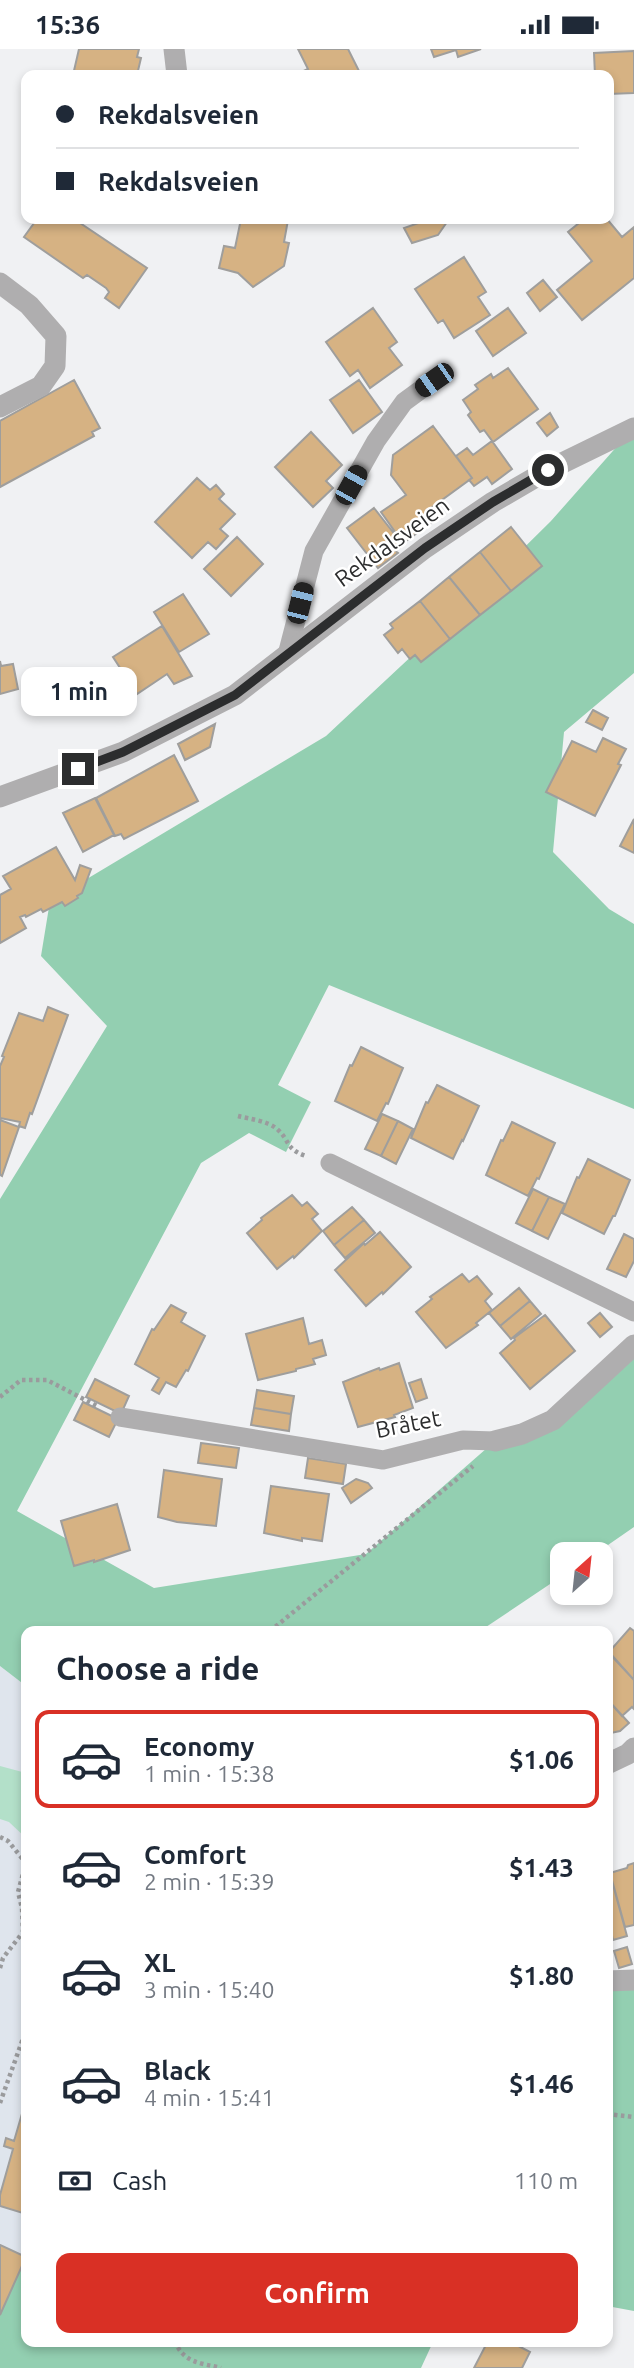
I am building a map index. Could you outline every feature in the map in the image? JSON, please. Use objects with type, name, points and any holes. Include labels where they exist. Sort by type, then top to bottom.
[{"type":"street","points":[[174,49],[176,70]]},
{"type":"street","points":[[0,283],[29,305],[56,336],[55,366],[41,386],[0,407]]},
{"type":"street","name":"Rekdalsveien","points":[[0,797],[123,752],[235,695],[425,548],[493,502],[548,470],[634,428]]},
{"type":"street","name":"Bråtet","points":[[495,1441],[522,1434],[553,1420],[634,1345]]},
{"type":"street","points":[[613,1762],[632,1755]]},
{"type":"street","points":[[613,1981],[634,1980]]},
{"type":"lane","points":[[287,655],[314,551],[376,441],[397,411],[404,402],[434,380]]},
{"type":"lane","points":[[330,1163],[634,1312]]},
{"type":"lane","name":"Bråtet","points":[[120,1417],[383,1459],[463,1440],[495,1441]]},
{"type":"path","points":[[238,1116],[274,1126],[291,1149],[330,1163]]},
{"type":"path","points":[[0,1397],[21,1380],[47,1380],[120,1417]]},
{"type":"path","points":[[276,1626],[456,1481],[480,1460],[495,1441]]},
{"type":"path","points":[[0,1837],[8,1841],[21,1857]]},
{"type":"path","points":[[21,1881],[18,1892],[21,1904]]},
{"type":"path","points":[[0,1968],[3,1958],[21,1935]]},
{"type":"path","points":[[0,2103],[21,2044]]},
{"type":"path","points":[[613,2115],[634,2117]]},
{"type":"path","points":[[177,2347],[179,2352],[191,2360],[221,2368]]},
{"type":"shaded area","points":[[0,1666],[21,1682],[21,2254],[0,2274]]},
{"type":"green space","points":[[634,431],[634,673],[564,732],[553,852],[609,909],[634,924],[634,1109],[329,985],[278,1085],[311,1102],[286,1152],[249,1133],[201,1163],[17,1511],[154,1588],[366,1554],[495,1441],[553,1420],[634,1347],[634,1527],[612,1542],[550,1542],[550,1584],[487,1626],[21,1626],[21,1682],[0,1666],[0,1199],[107,1026],[41,956],[50,901],[326,736],[462,609],[551,521],[627,435]]},
{"type":"green space","points":[[0,1766],[21,1772],[21,1833],[9,1822],[0,1819]]},
{"type":"green space","points":[[634,1979],[634,2311],[613,2307],[613,1981]]},
{"type":"green space","points":[[21,2254],[21,2347],[431,2347],[421,2368],[0,2368],[0,2274]]},
{"type":"building","points":[[79,49],[139,49],[137,57],[141,58],[138,70],[74,70]]},
{"type":"building","points":[[298,49],[348,49],[358,70],[306,70],[308,69]]},
{"type":"building","points":[[431,49],[481,49],[458,57],[456,50],[434,57]]},
{"type":"building","points":[[634,51],[634,93],[614,94],[614,70],[595,70],[594,53]]},
{"type":"building","points":[[33,224],[81,224],[147,268],[119,308],[105,298],[109,292],[106,288],[87,275],[83,278],[24,237]]},
{"type":"building","points":[[240,224],[287,224],[284,242],[289,243],[284,266],[253,287],[238,273],[219,268],[224,246],[235,248]]},
{"type":"building","points":[[416,224],[446,224],[438,235],[412,243],[404,228]]},
{"type":"building","points":[[578,224],[611,224],[622,237],[634,227],[634,278],[582,320],[557,290],[592,261],[568,232]]},
{"type":"building","points":[[464,257],[486,292],[478,297],[490,315],[454,338],[443,320],[438,323],[415,289]]},
{"type":"building","points":[[543,280],[557,297],[540,311],[527,293]]},
{"type":"building","points":[[373,308],[397,342],[389,348],[402,365],[370,388],[358,370],[350,376],[326,342]]},
{"type":"building","points":[[508,308],[526,333],[493,356],[476,331]]},
{"type":"building","points":[[508,368],[538,409],[493,442],[484,430],[480,432],[468,415],[471,412],[463,400],[478,389],[475,385],[491,374],[493,378]]},
{"type":"building","points":[[74,380],[100,428],[92,432],[94,436],[0,487],[0,421]]},
{"type":"building","points":[[359,380],[382,412],[353,433],[330,400]]},
{"type":"building","points":[[550,413],[558,427],[547,436],[537,423]]},
{"type":"building","points":[[433,426],[472,478],[431,508],[438,518],[403,543],[381,512],[406,495],[391,475],[393,455]]},
{"type":"building","points":[[311,432],[342,465],[326,481],[333,488],[313,507],[275,467]]},
{"type":"building","points":[[492,441],[512,469],[492,484],[487,477],[474,486],[469,480],[472,478],[456,456],[467,448],[473,455]]},
{"type":"building","points":[[197,478],[210,490],[216,485],[224,494],[219,499],[235,514],[220,529],[228,536],[216,549],[208,542],[192,558],[155,522]]},
{"type":"building","points":[[374,508],[403,545],[396,551],[398,553],[378,568],[347,528]]},
{"type":"building","points":[[511,527],[542,566],[511,591],[480,552]]},
{"type":"building","points":[[237,537],[263,564],[231,596],[204,569]]},
{"type":"building","points":[[480,552],[511,591],[480,615],[449,577]]},
{"type":"building","points":[[449,577],[480,615],[450,639],[420,601]]},
{"type":"building","points":[[183,594],[209,634],[179,652],[154,612]]},
{"type":"building","points":[[420,601],[450,639],[421,662],[415,655],[410,659],[402,649],[398,653],[384,635],[393,628],[390,624]]},
{"type":"building","points":[[162,626],[192,676],[174,684],[167,674],[137,694],[113,657]]},
{"type":"building","points":[[0,661],[1,666],[13,664],[18,689],[0,694]]},
{"type":"building","points":[[593,710],[608,718],[602,730],[586,722]]},
{"type":"building","points":[[215,724],[210,747],[185,760],[178,744]]},
{"type":"building","points":[[603,738],[626,749],[618,764],[621,765],[595,816],[546,792],[572,741],[596,752]]},
{"type":"building","points":[[174,755],[198,801],[124,839],[121,834],[115,836],[96,798]]},
{"type":"building","points":[[95,798],[114,835],[83,852],[63,813]]},
{"type":"building","points":[[634,819],[634,853],[620,846]]},
{"type":"building","points":[[56,847],[75,880],[80,865],[91,869],[82,893],[65,906],[62,902],[43,912],[41,909],[26,917],[20,917],[26,928],[0,943],[0,895],[11,889],[3,876]]},
{"type":"building","points":[[48,1007],[68,1015],[25,1128],[19,1126],[20,1122],[0,1118],[0,1066],[19,1013],[43,1021]]},
{"type":"building","points":[[361,1047],[403,1068],[388,1104],[386,1103],[377,1121],[335,1101],[350,1065],[352,1066]]},
{"type":"building","points":[[437,1085],[479,1106],[453,1159],[411,1138],[426,1102],[428,1103]]},
{"type":"building","points":[[382,1114],[398,1121],[381,1156],[365,1149]]},
{"type":"building","points":[[0,1120],[19,1127],[2,1176],[0,1175]]},
{"type":"building","points":[[398,1121],[413,1129],[396,1164],[381,1156]]},
{"type":"building","points":[[512,1122],[555,1143],[528,1196],[486,1175]]},
{"type":"building","points":[[588,1159],[630,1180],[615,1216],[604,1234],[562,1213],[577,1177],[579,1178]]},
{"type":"building","points":[[533,1189],[549,1197],[532,1231],[516,1223]]},
{"type":"building","points":[[292,1195],[302,1206],[307,1202],[318,1214],[312,1219],[322,1231],[294,1258],[293,1256],[277,1269],[247,1233],[261,1218]]},
{"type":"building","points":[[549,1197],[565,1204],[548,1239],[532,1231]]},
{"type":"building","points":[[352,1207],[364,1220],[334,1245],[323,1231]]},
{"type":"building","points":[[364,1220],[375,1233],[345,1258],[334,1245]]},
{"type":"building","points":[[380,1232],[411,1267],[366,1306],[335,1270]]},
{"type":"building","points":[[624,1234],[634,1239],[634,1261],[626,1277],[607,1269]]},
{"type":"building","points":[[462,1274],[469,1282],[477,1276],[492,1294],[485,1301],[492,1310],[476,1323],[478,1325],[446,1348],[416,1312],[432,1299],[430,1297]]},
{"type":"building","points":[[519,1288],[530,1301],[500,1326],[489,1313]]},
{"type":"building","points":[[530,1301],[541,1314],[511,1339],[500,1326]]},
{"type":"building","points":[[171,1305],[186,1313],[181,1322],[205,1336],[188,1371],[186,1370],[176,1387],[166,1382],[159,1394],[152,1390],[159,1378],[135,1364],[152,1329],[154,1330]]},
{"type":"building","points":[[600,1313],[612,1327],[600,1337],[588,1323]]},
{"type":"building","points":[[545,1315],[575,1351],[530,1389],[500,1353],[514,1338]]},
{"type":"building","points":[[303,1318],[309,1344],[322,1340],[326,1355],[313,1359],[315,1364],[296,1371],[258,1380],[246,1334]]},
{"type":"building","points":[[399,1363],[413,1408],[394,1415],[395,1417],[358,1427],[343,1382]]},
{"type":"building","points":[[95,1379],[129,1396],[121,1414],[86,1397]]},
{"type":"building","points":[[421,1379],[427,1398],[416,1402],[409,1383]]},
{"type":"building","points":[[257,1390],[294,1396],[291,1414],[254,1408]]},
{"type":"building","points":[[83,1402],[118,1419],[109,1437],[74,1420]]},
{"type":"building","points":[[254,1408],[291,1414],[289,1431],[251,1425]]},
{"type":"building","points":[[201,1443],[239,1448],[236,1468],[198,1463]]},
{"type":"building","points":[[308,1458],[346,1464],[343,1484],[305,1478]]},
{"type":"building","points":[[164,1470],[222,1479],[216,1526],[158,1517]]},
{"type":"building","points":[[356,1479],[368,1483],[372,1488],[351,1503],[342,1488]]},
{"type":"building","points":[[271,1486],[329,1494],[322,1541],[302,1538],[302,1541],[264,1533]]},
{"type":"building","points":[[117,1504],[130,1550],[74,1566],[61,1521]]},
{"type":"building","points":[[630,1628],[634,1631],[634,1680],[613,1656],[613,1647]]},
{"type":"building","points":[[613,1657],[634,1680],[634,1709],[632,1707],[622,1716],[613,1706]]},
{"type":"building","points":[[613,1706],[629,1723],[620,1731],[613,1733]]},
{"type":"building","points":[[634,1863],[634,1925],[625,1927],[613,1884],[613,1872],[627,1868]]},
{"type":"building","points":[[613,1885],[627,1936],[613,1940]]},
{"type":"building","points":[[627,1947],[632,1964],[619,1968],[614,1951]]},
{"type":"building","points":[[21,2117],[21,2212],[0,2206],[0,2195],[13,2149],[4,2146],[6,2138],[14,2141]]},
{"type":"building","points":[[0,2245],[21,2255],[21,2268],[0,2315]]},
{"type":"building","points":[[485,2347],[520,2347],[530,2352],[522,2368],[474,2368]]},
{"type":"route","points":[[78,769],[123,752],[235,695],[425,548],[493,502],[548,470]]}]
